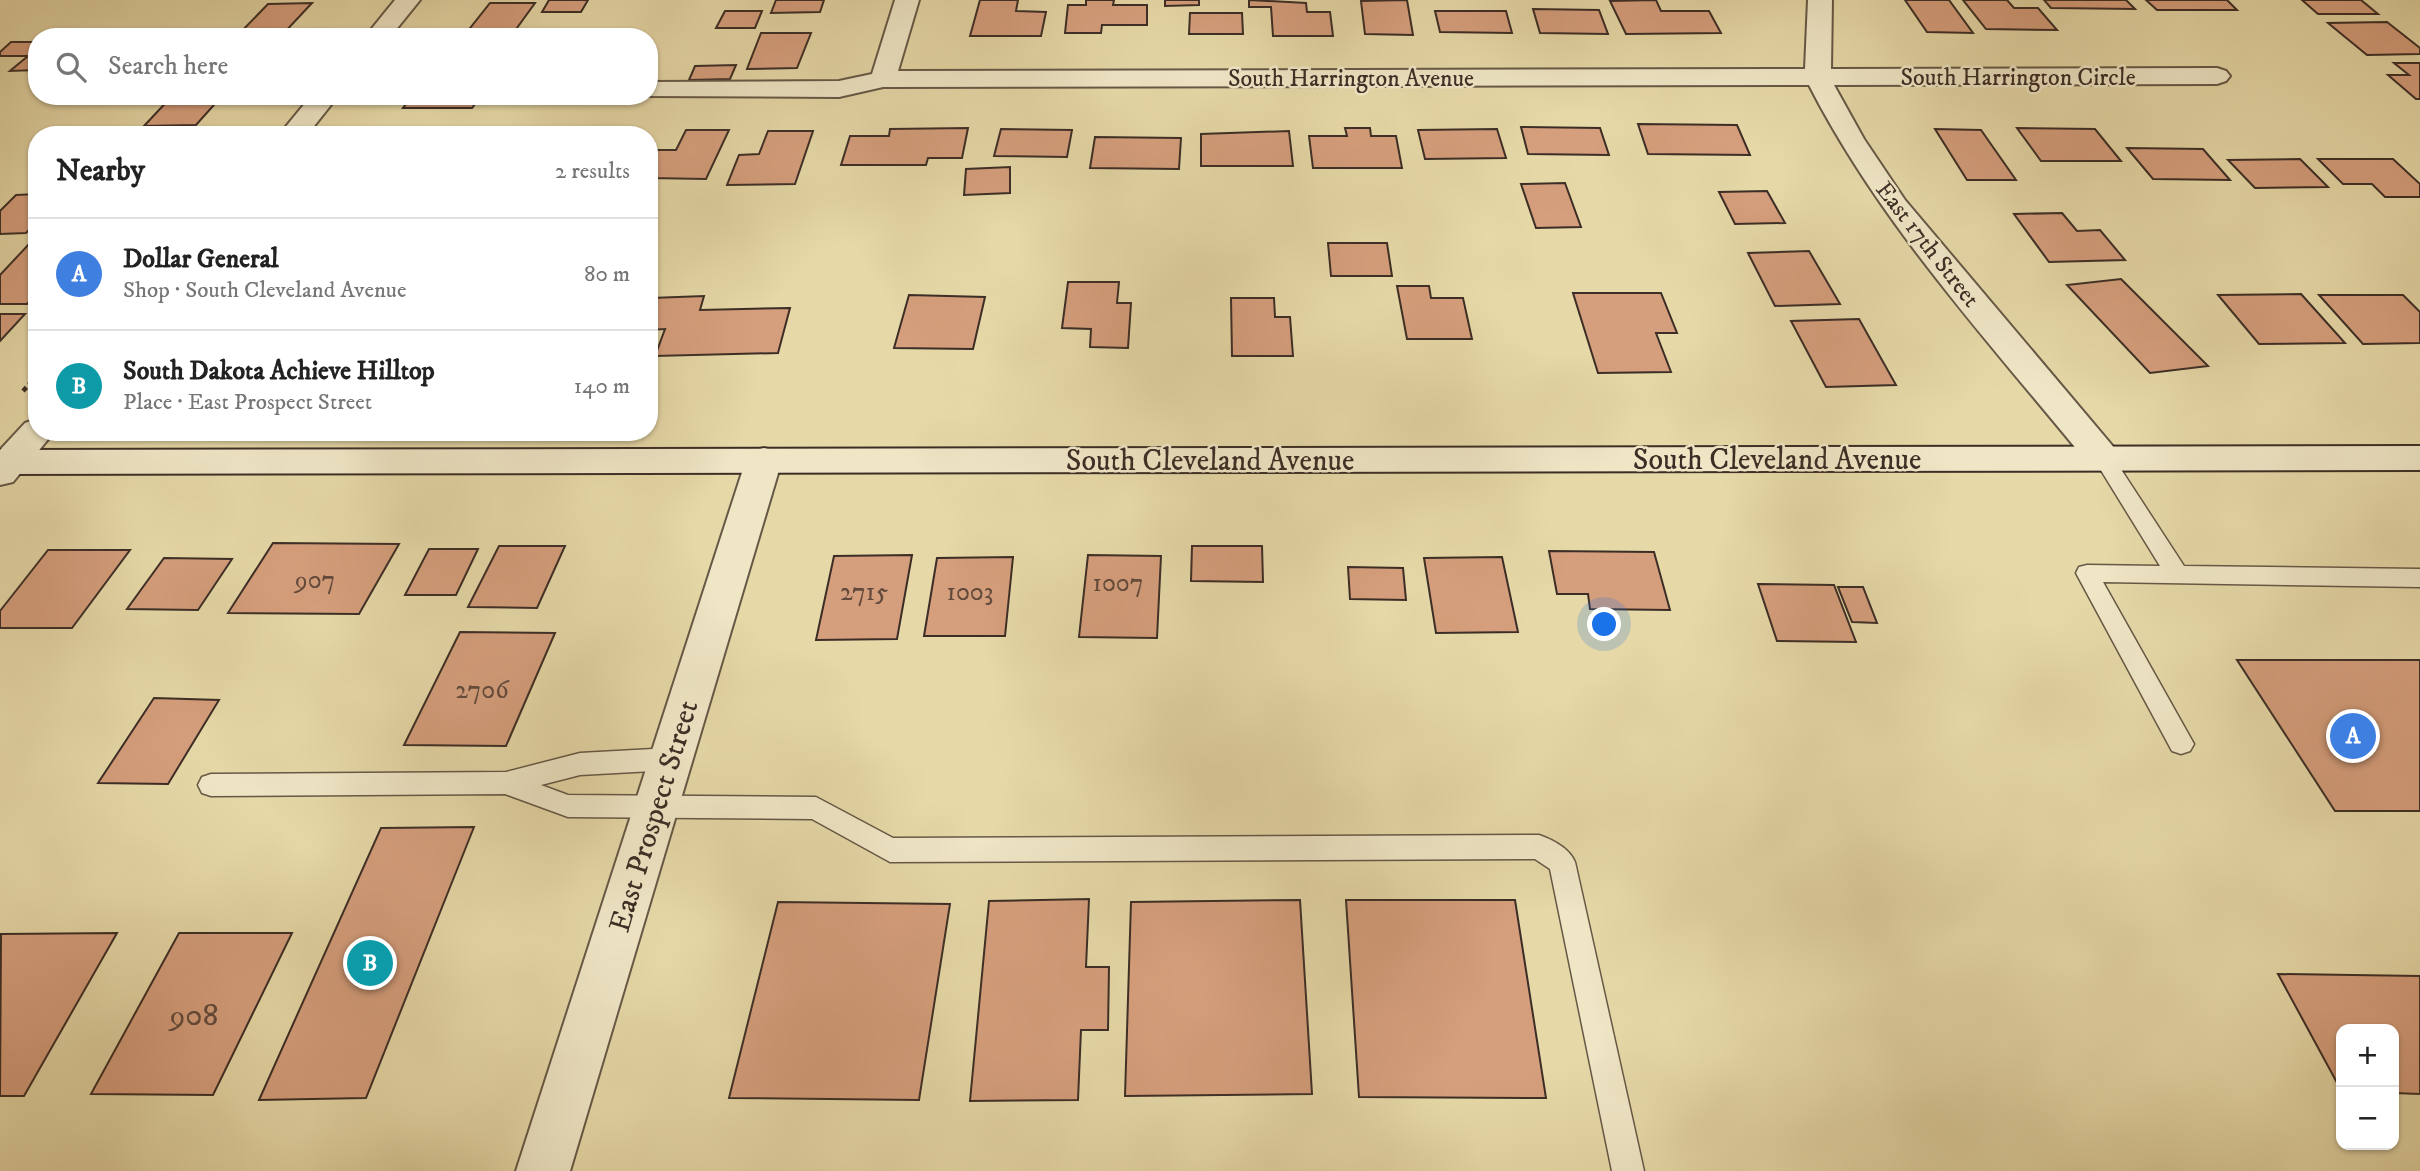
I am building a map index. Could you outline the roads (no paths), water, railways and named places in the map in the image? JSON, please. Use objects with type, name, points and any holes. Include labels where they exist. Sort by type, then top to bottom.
[{"type":"street","points":[[385,28],[408,0]]},
{"type":"street","points":[[883,79],[907,0]]},
{"type":"street","name":"East 17th Street","points":[[1820,0],[1818,78],[1850,139],[1895,206],[2104,459]]},
{"type":"street","name":"South Harrington Circle","points":[[1818,78],[2217,76]]},
{"type":"street","name":"South Harrington Avenue","points":[[658,90],[839,89],[883,79],[1818,78]]},
{"type":"street","points":[[300,126],[317,105]]},
{"type":"street","points":[[3,466],[28,440]]},
{"type":"street","name":"South Cleveland Avenue","points":[[3,466],[764,460],[2420,458]]},
{"type":"street","name":"East Prospect Street","points":[[543,1171],[764,460]]},
{"type":"lane","points":[[2104,459],[2177,575]]},
{"type":"lane","points":[[2181,744],[2087,573],[2420,578]]},
{"type":"lane","points":[[211,785],[506,783],[580,764],[671,759]]},
{"type":"lane","points":[[506,783],[568,806],[816,807],[890,850],[1539,847],[1562,862],[1628,1171]]},
{"type":"place","name":"Dollar General","points":[[2353,736]]},
{"type":"place","name":"South Dakota Achieve Hilltop","points":[[370,963]]}]
